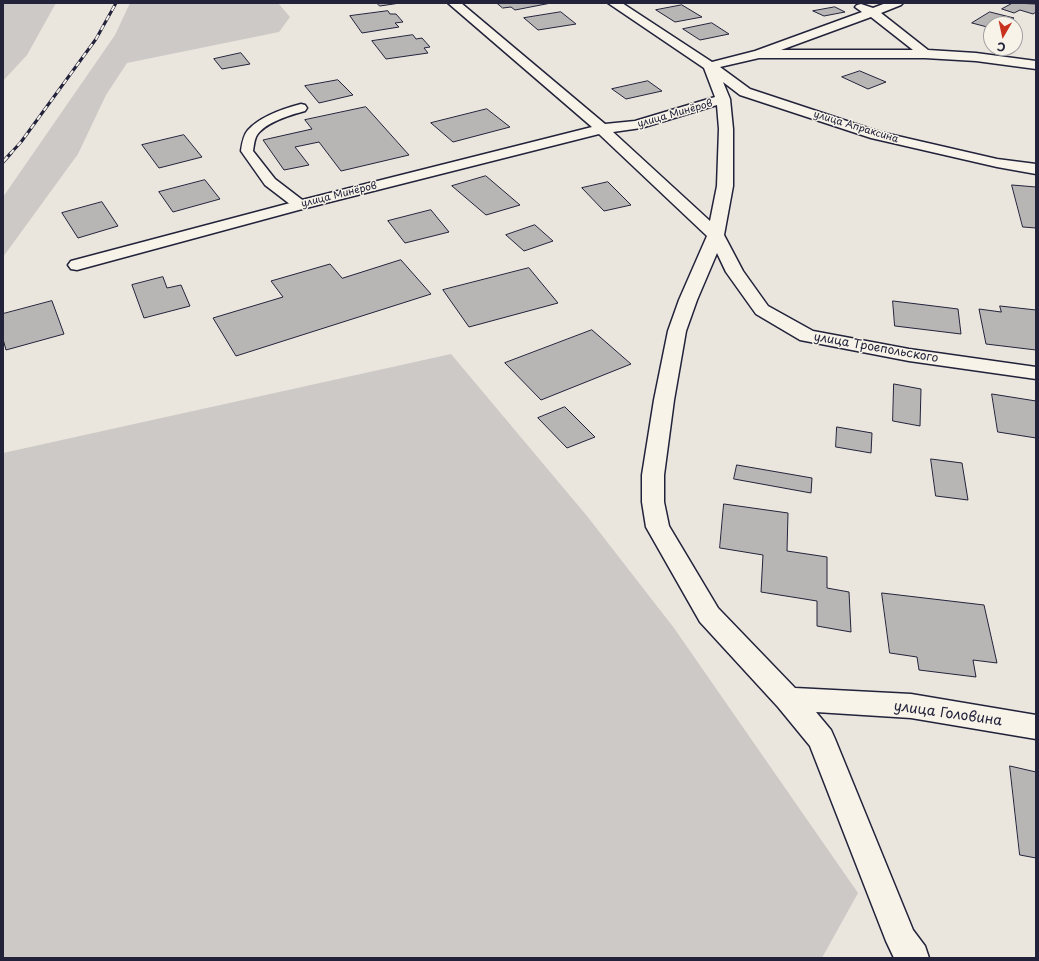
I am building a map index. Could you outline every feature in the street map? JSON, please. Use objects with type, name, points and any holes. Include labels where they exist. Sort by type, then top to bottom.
[{"type":"street","points":[[454,3],[602,129]]},
{"type":"street","name":"улица Апраксина","points":[[614,3],[710,66],[745,92],[876,135],[998,163],[1036,169]]},
{"type":"street","points":[[853,3],[872,12],[925,54]]},
{"type":"street","points":[[897,3],[759,54],[710,66],[722,99],[726,129],[725,186],[716,235],[688,300],[677,331],[657,442],[653,475],[653,502],[658,527],[709,615],[821,738],[902,941],[913,958]]},
{"type":"street","points":[[759,54],[925,54],[976,57],[1036,65]]},
{"type":"street","name":"улица Минёров","points":[[77,265],[300,205],[602,129],[636,126],[722,99]]},
{"type":"street","name":"улица Троепольского","points":[[602,129],[716,235],[735,272],[762,310],[807,336],[909,355],[1036,373]]},
{"type":"street","name":"улица Головина","points":[[788,700],[911,706],[1036,727]]},
{"type":"lane","points":[[300,205],[270,182],[247,151],[248,142],[252,133],[279,115],[301,108]]},
{"type":"shaded area","points":[[3,3],[56,3],[27,55],[3,81]]},
{"type":"shaded area","points":[[130,3],[278,3],[290,17],[279,32],[127,63],[106,95],[78,154],[3,257],[3,197],[115,35]]},
{"type":"shaded area","points":[[451,354],[587,516],[674,628],[858,893],[822,958],[3,958],[3,453]]},
{"type":"building","points":[[377,3],[400,3],[380,6]]},
{"type":"building","points":[[497,3],[551,3],[515,10],[511,7],[503,8]]},
{"type":"building","points":[[1013,3],[1036,4],[1036,12],[1033,14],[1020,10],[1014,13],[1002,9]]},
{"type":"building","points":[[682,5],[702,17],[675,22],[656,10]]},
{"type":"building","points":[[835,7],[845,12],[824,16],[813,11]]},
{"type":"building","points":[[388,11],[390,14],[396,14],[403,22],[395,23],[399,27],[362,33],[350,16]]},
{"type":"building","points":[[561,12],[576,24],[538,30],[524,18]]},
{"type":"building","points":[[990,12],[1006,16],[983,16]]},
{"type":"building","points":[[983,16],[983,26],[972,23]]},
{"type":"building","points":[[712,23],[729,34],[700,40],[683,29]]},
{"type":"building","points":[[413,35],[416,39],[422,38],[430,47],[424,48],[428,53],[386,59],[372,41]]},
{"type":"building","points":[[241,53],[250,64],[222,69],[214,59]]},
{"type":"building","points":[[860,71],[886,82],[868,89],[842,77]]},
{"type":"building","points":[[338,80],[353,95],[319,103],[305,86]]},
{"type":"building","points":[[648,81],[662,91],[626,99],[612,89]]},
{"type":"building","points":[[366,107],[409,155],[341,171],[319,142],[295,147],[309,165],[284,170],[263,140],[312,129],[305,120]]},
{"type":"building","points":[[487,109],[510,127],[453,142],[431,123]]},
{"type":"building","points":[[184,135],[202,157],[159,168],[142,145]]},
{"type":"building","points":[[486,176],[520,205],[486,215],[452,186]]},
{"type":"building","points":[[205,180],[220,199],[173,212],[159,192]]},
{"type":"building","points":[[608,182],[631,205],[604,211],[582,188]]},
{"type":"building","points":[[1012,185],[1036,187],[1036,228],[1023,227]]},
{"type":"building","points":[[102,202],[118,226],[78,238],[62,213]]},
{"type":"building","points":[[431,210],[449,232],[405,243],[388,221]]},
{"type":"building","points":[[535,225],[553,241],[524,251],[506,235]]},
{"type":"building","points":[[401,260],[431,294],[236,356],[213,318],[283,297],[271,281],[330,264],[342,278]]},
{"type":"building","points":[[529,268],[558,303],[469,327],[443,290]]},
{"type":"building","points":[[163,277],[167,288],[181,285],[190,306],[144,318],[132,285]]},
{"type":"building","points":[[52,301],[64,334],[6,350],[3,339],[3,314]]},
{"type":"building","points":[[893,301],[958,309],[961,334],[895,326]]},
{"type":"building","points":[[1000,306],[1036,310],[1036,350],[986,344],[979,309],[1001,312]]},
{"type":"building","points":[[592,330],[631,364],[541,400],[505,363]]},
{"type":"building","points":[[894,384],[921,389],[920,426],[893,421]]},
{"type":"building","points":[[992,394],[1036,401],[1036,438],[998,432]]},
{"type":"building","points":[[565,407],[595,437],[567,448],[538,418]]},
{"type":"building","points":[[837,427],[872,433],[871,453],[836,447]]},
{"type":"building","points":[[931,459],[962,463],[968,500],[936,496]]},
{"type":"building","points":[[737,465],[812,478],[811,493],[734,479]]},
{"type":"building","points":[[724,504],[788,513],[787,551],[827,557],[827,588],[849,592],[851,632],[817,626],[817,601],[761,592],[763,555],[720,548]]},
{"type":"building","points":[[882,593],[984,605],[997,663],[973,660],[976,677],[919,670],[917,657],[890,653]]},
{"type":"building","points":[[1010,766],[1036,772],[1036,858],[1020,855]]},
{"type":"railway","points":[[10,154],[21,142],[96,39],[116,3]]},
{"type":"railway","points":[[3,162],[11,153]]}]
